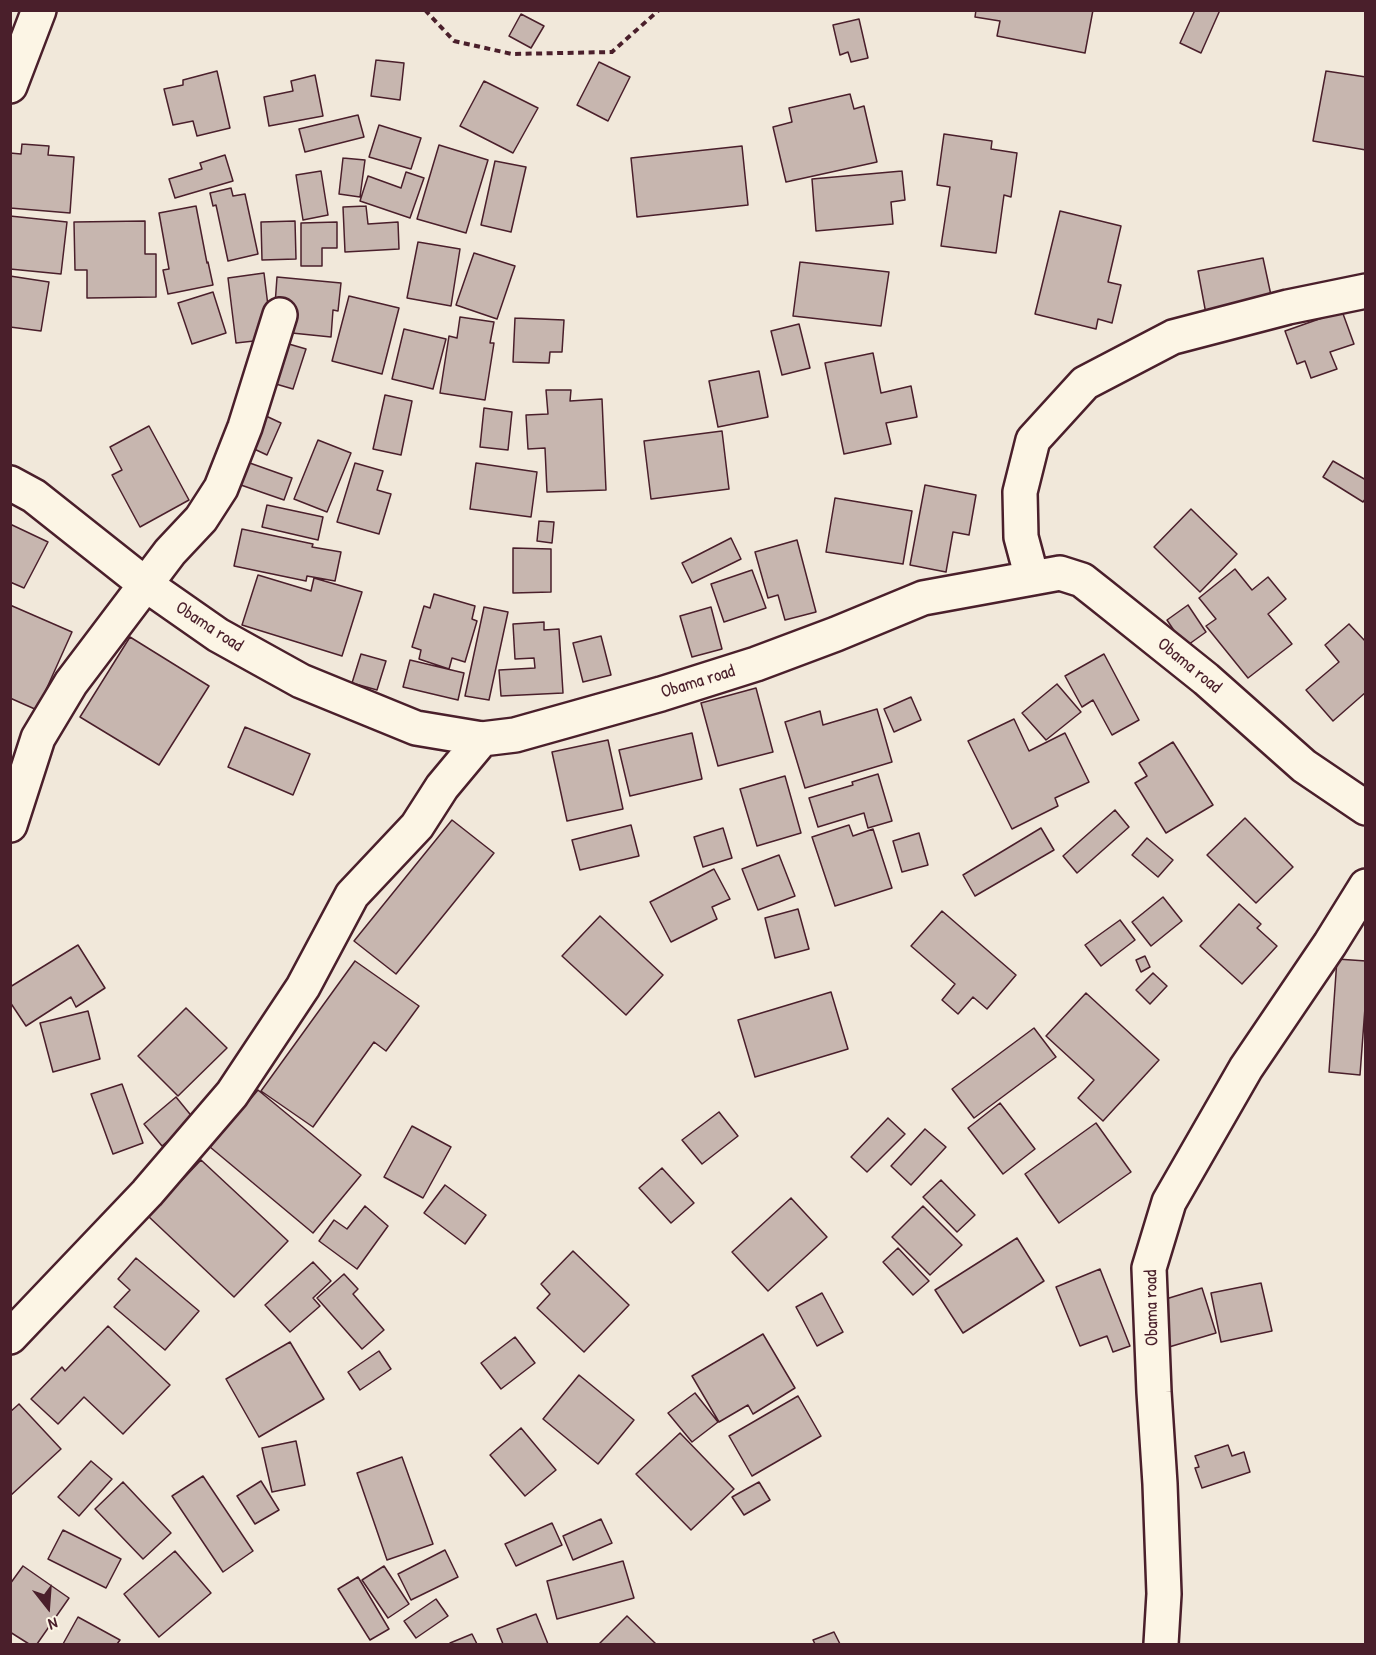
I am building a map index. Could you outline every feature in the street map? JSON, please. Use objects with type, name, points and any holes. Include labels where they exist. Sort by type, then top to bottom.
[{"type":"street","points":[[10,86],[39,10]]},
{"type":"street","points":[[1032,578],[1021,537],[1020,492],[1033,440],[1085,383],[1173,337],[1288,307],[1365,291]]},
{"type":"street","points":[[10,825],[38,738],[71,683],[170,552],[201,519],[221,488],[245,427],[280,315]]},
{"type":"street","name":"Obama road","points":[[10,483],[34,496],[145,584],[218,635],[301,681],[416,728],[482,739],[515,735],[661,694],[756,664],[923,598],[1060,573],[1082,580],[1206,679],[1304,766],[1365,808]]},
{"type":"street","points":[[10,1337],[147,1193],[232,1094],[303,987],[352,895],[417,826],[442,787],[482,739]]},
{"type":"street","name":"Obama road","points":[[1161,1644],[1164,1594],[1149,1268],[1174,1192],[1246,1068],[1330,944],[1365,886]]},
{"type":"path","points":[[424,10],[454,41],[512,54],[612,52],[659,10]]},
{"type":"building","points":[[976,10],[1093,10],[1085,53],[997,36],[1000,21],[975,17]]},
{"type":"building","points":[[1195,10],[1220,10],[1201,53],[1180,43]]},
{"type":"building","points":[[521,14],[544,26],[531,48],[509,36]]},
{"type":"building","points":[[859,19],[868,58],[851,62],[848,52],[840,55],[833,25]]},
{"type":"building","points":[[376,60],[404,63],[400,100],[371,96]]},
{"type":"building","points":[[599,62],[630,77],[608,121],[577,105]]},
{"type":"building","points":[[217,71],[230,128],[197,136],[193,121],[173,125],[164,89],[183,85],[183,80]]},
{"type":"building","points":[[1326,71],[1366,77],[1366,150],[1313,141]]},
{"type":"building","points":[[315,75],[323,116],[269,126],[264,97],[293,91],[291,81]]},
{"type":"building","points":[[484,81],[538,108],[513,153],[460,126]]},
{"type":"building","points":[[850,94],[854,109],[864,106],[877,162],[786,182],[773,127],[792,122],[789,108]]},
{"type":"building","points":[[358,115],[364,137],[305,152],[299,129]]},
{"type":"building","points":[[379,125],[421,138],[411,169],[369,157]]},
{"type":"building","points":[[944,134],[992,141],[991,149],[1017,153],[1011,197],[1004,195],[996,253],[941,246],[950,187],[937,185]]},
{"type":"building","points":[[22,144],[49,146],[48,155],[74,157],[70,213],[10,208],[10,153],[21,154]]},
{"type":"building","points":[[439,145],[488,160],[466,233],[417,219]]},
{"type":"building","points":[[742,146],[748,205],[637,217],[631,158]]},
{"type":"building","points":[[225,155],[233,181],[175,198],[169,179],[202,169],[200,163]]},
{"type":"building","points":[[343,158],[365,160],[360,197],[339,194]]},
{"type":"building","points":[[495,161],[526,167],[511,232],[481,225]]},
{"type":"building","points":[[321,171],[328,215],[303,220],[296,175]]},
{"type":"building","points":[[902,171],[905,200],[891,202],[893,224],[816,231],[812,179]]},
{"type":"building","points":[[406,172],[424,178],[410,218],[360,201],[368,176],[401,188]]},
{"type":"building","points":[[231,188],[233,196],[245,194],[258,254],[228,261],[216,205],[213,206],[210,193]]},
{"type":"building","points":[[196,206],[213,285],[168,294],[163,270],[169,269],[159,213]]},
{"type":"building","points":[[366,206],[368,224],[398,222],[399,249],[345,252],[343,207]]},
{"type":"building","points":[[1060,211],[1121,226],[1108,282],[1121,285],[1112,323],[1098,319],[1096,329],[1035,314]]},
{"type":"building","points":[[10,216],[67,222],[61,274],[10,269]]},
{"type":"building","points":[[145,221],[145,254],[156,254],[156,297],[87,298],[87,270],[75,270],[74,222]]},
{"type":"building","points":[[295,221],[296,259],[262,260],[261,222]]},
{"type":"building","points":[[337,222],[337,248],[322,248],[322,266],[301,266],[301,223]]},
{"type":"building","points":[[418,242],[460,249],[451,306],[407,298]]},
{"type":"building","points":[[474,253],[515,266],[497,319],[456,305]]},
{"type":"building","points":[[1263,258],[1272,300],[1206,314],[1198,271]]},
{"type":"building","points":[[800,262],[889,272],[881,326],[793,316]]},
{"type":"building","points":[[264,273],[272,339],[236,343],[228,278]]},
{"type":"building","points":[[10,276],[49,282],[41,331],[10,327]]},
{"type":"building","points":[[277,277],[341,283],[338,311],[333,310],[331,337],[282,332],[275,305]]},
{"type":"building","points":[[213,292],[226,333],[192,344],[178,303]]},
{"type":"building","points":[[349,296],[399,308],[382,374],[332,361]]},
{"type":"building","points":[[1342,311],[1354,344],[1330,352],[1337,369],[1311,378],[1305,361],[1297,364],[1285,331]]},
{"type":"building","points":[[460,317],[494,322],[490,343],[494,343],[485,400],[440,393],[449,336],[457,338]]},
{"type":"building","points":[[515,318],[564,320],[562,352],[550,352],[549,363],[513,362]]},
{"type":"building","points":[[799,324],[810,368],[782,375],[771,331]]},
{"type":"building","points":[[404,329],[446,339],[433,389],[392,379]]},
{"type":"building","points":[[282,342],[306,349],[293,389],[269,382]]},
{"type":"building","points":[[873,353],[881,393],[911,386],[917,417],[886,423],[891,444],[844,454],[825,363]]},
{"type":"building","points":[[759,371],[768,417],[718,427],[709,381]]},
{"type":"building","points":[[546,390],[571,390],[570,401],[602,399],[606,490],[547,492],[545,448],[528,449],[526,415],[548,414]]},
{"type":"building","points":[[385,395],[412,401],[401,455],[373,449]]},
{"type":"building","points":[[484,408],[512,412],[508,450],[480,447]]},
{"type":"building","points":[[266,416],[281,423],[267,455],[252,448]]},
{"type":"building","points":[[149,426],[189,500],[140,527],[112,475],[122,470],[110,447]]},
{"type":"building","points":[[722,431],[729,489],[651,499],[644,441]]},
{"type":"building","points":[[318,440],[351,453],[327,512],[294,499]]},
{"type":"building","points":[[1333,461],[1366,480],[1366,498],[1363,502],[1323,477]]},
{"type":"building","points":[[247,462],[292,478],[284,500],[238,484]]},
{"type":"building","points":[[355,463],[383,471],[377,490],[391,494],[379,534],[337,522]]},
{"type":"building","points":[[476,463],[537,472],[531,517],[470,509]]},
{"type":"building","points":[[925,485],[976,495],[969,535],[953,532],[946,572],[910,565]]},
{"type":"building","points":[[835,498],[912,511],[903,564],[826,552]]},
{"type":"building","points":[[267,505],[323,517],[318,540],[262,527]]},
{"type":"building","points":[[1191,509],[1237,554],[1200,592],[1154,547]]},
{"type":"building","points":[[539,521],[554,522],[552,543],[537,541]]},
{"type":"building","points":[[10,524],[48,542],[24,588],[10,582]]},
{"type":"building","points":[[242,529],[341,552],[335,581],[307,576],[306,581],[234,566]]},
{"type":"building","points":[[731,538],[741,559],[692,583],[682,563]]},
{"type":"building","points":[[797,540],[816,612],[785,620],[778,595],[768,598],[755,552]]},
{"type":"building","points":[[513,548],[551,549],[551,592],[513,593]]},
{"type":"building","points":[[1235,569],[1252,590],[1268,577],[1286,599],[1268,614],[1292,644],[1248,678],[1206,626],[1216,619],[1199,598]]},
{"type":"building","points":[[752,570],[766,608],[724,622],[711,584]]},
{"type":"building","points":[[258,575],[311,591],[314,578],[362,592],[342,656],[242,625]]},
{"type":"building","points":[[434,594],[475,606],[472,619],[477,621],[465,662],[452,658],[449,669],[419,659],[421,650],[412,647],[424,606],[430,608]]},
{"type":"building","points":[[10,605],[72,632],[37,710],[10,698]]},
{"type":"building","points":[[1188,605],[1206,632],[1185,647],[1167,620]]},
{"type":"building","points":[[484,607],[508,612],[489,700],[465,696]]},
{"type":"building","points":[[711,607],[722,649],[692,657],[680,616]]},
{"type":"building","points":[[544,622],[544,630],[559,629],[563,693],[501,696],[499,670],[535,668],[534,658],[515,659],[513,624]]},
{"type":"building","points":[[1349,624],[1366,642],[1366,692],[1333,721],[1306,690],[1339,662],[1325,645]]},
{"type":"building","points":[[601,636],[611,675],[583,682],[573,643]]},
{"type":"building","points":[[130,637],[209,686],[159,765],[80,717]]},
{"type":"building","points":[[361,654],[386,661],[377,690],[352,683]]},
{"type":"building","points":[[1104,654],[1139,720],[1112,735],[1093,700],[1082,707],[1065,676]]},
{"type":"building","points":[[410,660],[464,673],[458,700],[403,687]]},
{"type":"building","points":[[1057,684],[1081,712],[1046,740],[1022,713]]},
{"type":"building","points":[[756,688],[773,752],[718,766],[701,703]]},
{"type":"building","points":[[911,697],[921,720],[894,732],[884,709]]},
{"type":"building","points":[[877,709],[892,762],[805,788],[785,722],[820,711],[823,725]]},
{"type":"building","points":[[1014,719],[1029,751],[1065,733],[1089,782],[1055,798],[1058,806],[1012,829],[968,741]]},
{"type":"building","points":[[245,727],[310,754],[293,795],[228,767]]},
{"type":"building","points":[[692,733],[702,779],[630,796],[619,750]]},
{"type":"building","points":[[608,740],[623,809],[567,821],[552,752]]},
{"type":"building","points":[[1173,742],[1213,805],[1166,833],[1135,783],[1147,776],[1139,763]]},
{"type":"building","points":[[878,774],[892,821],[868,828],[864,813],[818,827],[809,798],[853,785],[852,782]]},
{"type":"building","points":[[785,776],[801,833],[757,846],[740,789]]},
{"type":"building","points":[[1115,810],[1129,827],[1077,873],[1063,856]]},
{"type":"building","points":[[1245,818],[1293,867],[1256,903],[1207,855]]},
{"type":"building","points":[[452,820],[494,853],[396,974],[354,941]]},
{"type":"building","points":[[631,825],[639,856],[580,870],[572,840]]},
{"type":"building","points":[[849,825],[853,836],[873,829],[892,888],[835,906],[812,837]]},
{"type":"building","points":[[723,828],[732,858],[703,867],[694,837]]},
{"type":"building","points":[[1041,828],[1054,850],[975,896],[963,875]]},
{"type":"building","points":[[919,833],[928,865],[902,872],[893,841]]},
{"type":"building","points":[[1147,838],[1173,860],[1158,877],[1132,855]]},
{"type":"building","points":[[779,855],[795,896],[758,910],[742,869]]},
{"type":"building","points":[[714,869],[730,899],[712,907],[717,919],[671,942],[650,902]]},
{"type":"building","points":[[1163,897],[1182,921],[1151,946],[1132,922]]},
{"type":"building","points":[[1239,904],[1261,924],[1257,928],[1277,946],[1242,984],[1200,946]]},
{"type":"building","points":[[798,909],[809,949],[775,958],[765,918]]},
{"type":"building","points":[[942,911],[1016,975],[987,1009],[973,997],[958,1014],[942,1000],[955,984],[911,946]]},
{"type":"building","points":[[600,916],[663,975],[626,1015],[562,956]]},
{"type":"building","points":[[1120,920],[1135,940],[1101,966],[1085,945]]},
{"type":"building","points":[[78,945],[105,988],[76,1007],[71,997],[26,1026],[10,1002],[10,987]]},
{"type":"building","points":[[1145,956],[1150,967],[1141,972],[1136,960]]},
{"type":"building","points":[[1337,959],[1366,961],[1360,1075],[1329,1072]]},
{"type":"building","points":[[355,961],[419,1006],[386,1051],[374,1042],[313,1127],[261,1091]]},
{"type":"building","points":[[1153,973],[1167,986],[1150,1004],[1136,990]]},
{"type":"building","points":[[831,992],[848,1049],[755,1077],[738,1020]]},
{"type":"building","points":[[1086,993],[1159,1060],[1103,1121],[1078,1098],[1094,1080],[1046,1036]]},
{"type":"building","points":[[186,1008],[227,1048],[178,1096],[138,1056]]},
{"type":"building","points":[[88,1011],[100,1059],[53,1072],[40,1023]]},
{"type":"building","points":[[1034,1028],[1056,1057],[974,1118],[952,1089]]},
{"type":"building","points":[[122,1084],[143,1143],[113,1154],[91,1094]]},
{"type":"building","points":[[258,1090],[361,1175],[313,1233],[210,1147]]},
{"type":"building","points":[[176,1097],[194,1119],[162,1146],[144,1124]]},
{"type":"building","points":[[1000,1103],[1035,1149],[1003,1174],[968,1128]]},
{"type":"building","points":[[719,1112],[738,1136],[702,1164],[682,1140]]},
{"type":"building","points":[[888,1118],[905,1134],[867,1172],[851,1157]]},
{"type":"building","points":[[1096,1123],[1131,1172],[1059,1223],[1025,1174]]},
{"type":"building","points":[[412,1126],[451,1147],[423,1198],[384,1177]]},
{"type":"building","points":[[925,1129],[946,1147],[911,1185],[891,1166]]},
{"type":"building","points":[[201,1160],[288,1241],[234,1297],[148,1216]]},
{"type":"building","points":[[662,1168],[694,1203],[671,1223],[639,1188]]},
{"type":"building","points":[[941,1180],[975,1215],[957,1232],[923,1197]]},
{"type":"building","points":[[445,1185],[486,1215],[465,1244],[424,1213]]},
{"type":"building","points":[[791,1198],[827,1237],[768,1291],[732,1252]]},
{"type":"building","points":[[365,1206],[388,1226],[357,1269],[319,1241],[334,1220],[347,1229]]},
{"type":"building","points":[[923,1206],[962,1245],[930,1275],[892,1237]]},
{"type":"building","points":[[1017,1238],[1044,1281],[963,1333],[935,1290]]},
{"type":"building","points":[[898,1248],[929,1281],[913,1295],[883,1262]]},
{"type":"building","points":[[573,1251],[629,1305],[584,1352],[537,1308],[550,1294],[541,1284]]},
{"type":"building","points":[[136,1258],[199,1311],[165,1350],[114,1307],[130,1290],[118,1279]]},
{"type":"building","points":[[313,1262],[331,1281],[313,1298],[320,1306],[290,1332],[265,1305]]},
{"type":"building","points":[[1100,1269],[1130,1346],[1113,1352],[1107,1336],[1080,1346],[1056,1287]]},
{"type":"building","points":[[344,1274],[358,1289],[353,1294],[384,1330],[362,1349],[317,1298]]},
{"type":"building","points":[[1261,1283],[1272,1331],[1221,1342],[1211,1293]]},
{"type":"building","points":[[1202,1288],[1216,1333],[1169,1347],[1156,1302]]},
{"type":"building","points":[[822,1293],[843,1332],[817,1346],[796,1307]]},
{"type":"building","points":[[108,1326],[170,1385],[123,1434],[84,1397],[58,1424],[31,1399],[62,1367],[65,1371]]},
{"type":"building","points":[[763,1334],[795,1388],[753,1414],[748,1405],[719,1422],[692,1376]]},
{"type":"building","points":[[515,1337],[535,1363],[501,1389],[481,1363]]},
{"type":"building","points":[[290,1342],[324,1399],[259,1437],[226,1379]]},
{"type":"building","points":[[379,1351],[391,1369],[360,1390],[348,1372]]},
{"type":"building","points":[[579,1375],[634,1420],[598,1464],[543,1419]]},
{"type":"building","points":[[695,1393],[718,1422],[692,1442],[668,1413]]},
{"type":"building","points":[[798,1396],[821,1436],[752,1476],[729,1436]]},
{"type":"building","points":[[19,1404],[61,1449],[10,1496],[10,1412]]},
{"type":"building","points":[[521,1428],[556,1470],[525,1496],[490,1455]]},
{"type":"building","points":[[680,1433],[734,1489],[691,1530],[636,1474]]},
{"type":"building","points":[[296,1441],[305,1485],[272,1492],[262,1448]]},
{"type":"building","points":[[1228,1445],[1232,1456],[1244,1452],[1250,1472],[1202,1488],[1195,1468],[1199,1467],[1195,1456]]},
{"type":"building","points":[[402,1457],[433,1544],[387,1560],[357,1473]]},
{"type":"building","points":[[91,1461],[112,1479],[79,1516],[58,1497]]},
{"type":"building","points":[[203,1476],[253,1551],[223,1572],[172,1496]]},
{"type":"building","points":[[261,1481],[279,1510],[255,1524],[237,1496]]},
{"type":"building","points":[[123,1482],[171,1533],[143,1559],[95,1509]]},
{"type":"building","points":[[759,1482],[770,1500],[744,1515],[732,1497]]},
{"type":"building","points":[[601,1519],[612,1543],[573,1560],[563,1536]]},
{"type":"building","points":[[552,1523],[562,1545],[516,1566],[505,1544]]},
{"type":"building","points":[[63,1530],[121,1559],[106,1588],[48,1559]]},
{"type":"building","points":[[445,1550],[458,1577],[411,1600],[398,1574]]},
{"type":"building","points":[[175,1551],[211,1593],[159,1637],[124,1594]]},
{"type":"building","points":[[623,1561],[634,1598],[557,1619],[547,1581]]},
{"type":"building","points":[[23,1566],[69,1598],[37,1644],[29,1644],[10,1632],[10,1584]]},
{"type":"building","points":[[384,1566],[409,1604],[388,1618],[362,1580]]},
{"type":"building","points":[[358,1577],[389,1629],[370,1640],[338,1589]]},
{"type":"building","points":[[436,1599],[448,1616],[416,1638],[404,1621]]},
{"type":"building","points":[[536,1614],[548,1644],[503,1644],[497,1629]]},
{"type":"building","points":[[627,1616],[656,1644],[599,1644]]},
{"type":"building","points":[[78,1617],[120,1640],[117,1644],[63,1644]]},
{"type":"building","points":[[834,1632],[840,1644],[815,1644],[813,1640]]},
{"type":"building","points":[[472,1634],[477,1644],[450,1643]]}]
